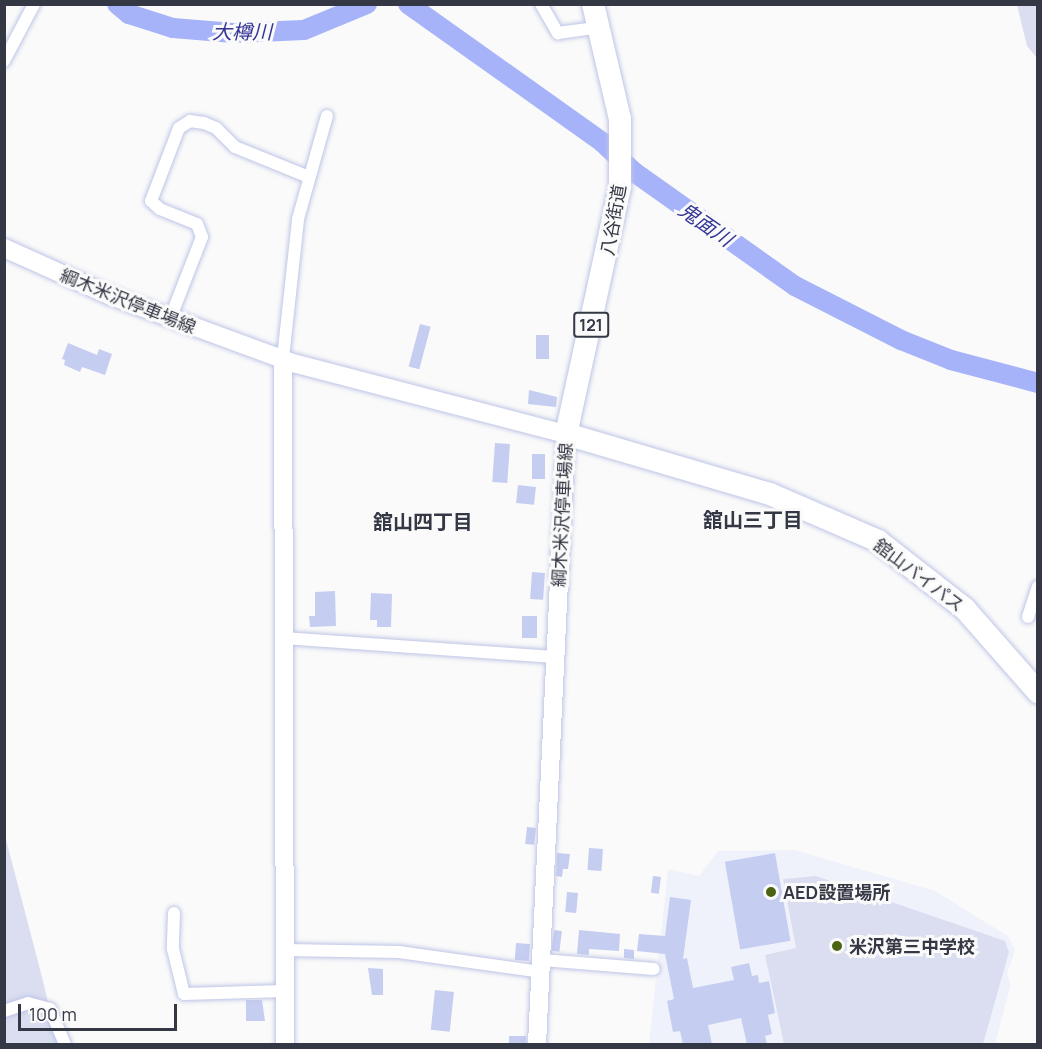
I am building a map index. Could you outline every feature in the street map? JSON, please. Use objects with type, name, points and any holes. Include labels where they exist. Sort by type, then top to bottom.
[{"type":"highway","name":"八谷街道","points":[[566,434],[616,217],[621,150],[615,87],[601,27],[593,4]]},
{"type":"highway","name":"舘山バイパス","points":[[566,434],[770,494],[878,541],[965,609],[1038,692]]},
{"type":"main road","name":"綱木米沢停車場線","points":[[4,248],[170,319],[283,358],[566,434],[537,1044]]},
{"type":"main road","points":[[283,358],[282,638],[285,1044]]},
{"type":"street","points":[[4,61],[34,4]]},
{"type":"street","points":[[542,4],[558,33],[601,27]]},
{"type":"street","points":[[283,358],[298,219],[327,116]]},
{"type":"street","points":[[170,319],[202,237],[197,224],[160,209],[151,201],[179,128],[190,121],[204,123],[216,128],[235,147],[309,177]]},
{"type":"street","points":[[1028,617],[1038,587]]},
{"type":"street","points":[[282,638],[555,657]]},
{"type":"street","points":[[174,913],[173,949],[184,994],[285,991]]},
{"type":"street","points":[[285,950],[399,952],[541,966],[654,969]]},
{"type":"street","points":[[4,1011],[27,1003],[50,1009],[65,1044]]},
{"type":"shaded area","points":[[1017,5],[1037,5],[1037,58],[1027,46]]},
{"type":"shaded area","points":[[4,832],[42,977],[58,1044],[5,1044]]},
{"type":"shaded area","name":"米沢第三中学校","points":[[795,850],[935,891],[1008,936],[1015,950],[1007,974],[1011,984],[995,1044],[649,1044],[668,869],[699,876],[718,851]]},
{"type":"shaded area","points":[[816,876],[1005,941],[1009,952],[983,1044],[784,1044],[765,955],[796,948],[783,879]]},
{"type":"building","points":[[420,324],[431,327],[419,369],[409,367]]},
{"type":"building","points":[[536,335],[549,335],[549,359],[536,359]]},
{"type":"building","points":[[68,343],[97,355],[99,349],[112,354],[105,375],[82,367],[80,372],[64,365],[65,360],[62,359]]},
{"type":"building","points":[[529,390],[557,397],[556,407],[528,404]]},
{"type":"building","points":[[495,443],[510,444],[507,483],[492,482]]},
{"type":"building","points":[[532,454],[545,454],[545,479],[532,479]]},
{"type":"building","points":[[518,485],[536,487],[534,505],[516,503]]},
{"type":"building","points":[[532,572],[545,573],[543,600],[530,599]]},
{"type":"building","points":[[335,591],[336,626],[310,627],[309,616],[315,616],[315,592]]},
{"type":"building","points":[[371,593],[392,594],[391,627],[377,627],[377,620],[370,620]]},
{"type":"building","points":[[522,616],[537,616],[537,638],[522,638]]},
{"type":"building","points":[[527,827],[536,828],[534,845],[525,844]]},
{"type":"building","points":[[589,848],[603,849],[601,871],[587,870]]},
{"type":"building","points":[[557,853],[570,854],[568,869],[563,869],[562,877],[556,876]]},
{"type":"building","points":[[775,853],[790,941],[740,950],[725,862]]},
{"type":"building","points":[[653,876],[661,877],[659,894],[651,893]]},
{"type":"building","points":[[567,892],[578,893],[576,913],[565,912]]},
{"type":"building","points":[[670,897],[691,900],[683,959],[687,958],[693,988],[734,980],[731,967],[749,963],[752,976],[758,975],[759,983],[769,981],[775,1013],[768,1015],[772,1034],[765,1036],[767,1044],[747,1044],[741,1018],[708,1025],[712,1044],[683,1044],[680,1031],[673,1032],[667,1001],[674,999],[665,954],[637,951],[639,934],[665,936]]},
{"type":"building","points":[[554,930],[562,931],[559,952],[551,951]]},
{"type":"building","points":[[579,930],[620,934],[619,951],[589,949],[589,955],[577,954]]},
{"type":"building","points":[[516,943],[530,944],[529,961],[515,960]]},
{"type":"building","points":[[624,949],[634,950],[634,959],[624,958]]},
{"type":"building","points":[[368,968],[383,969],[383,995],[372,995]]},
{"type":"building","points":[[435,990],[454,992],[450,1032],[431,1030]]},
{"type":"building","points":[[246,1000],[262,1000],[265,1021],[246,1021]]},
{"type":"building","points":[[509,1036],[526,1036],[526,1044],[509,1044]]},
{"type":"waterway","name":"大樽川","points":[[117,4],[129,14],[173,28],[234,33],[304,30],[367,4]]},
{"type":"waterway","name":"鬼面川","points":[[408,4],[602,142],[634,172],[795,286],[901,340],[951,360],[1038,383]]},
{"type":"place","name":"AED設置場所","points":[[771,892]]},
{"type":"place","name":"米沢第三中学校","points":[[837,946]]},
{"type":"district","name":"舘山三丁目","points":[[753,519]]},
{"type":"district","name":"舘山四丁目","points":[[423,521]]}]
